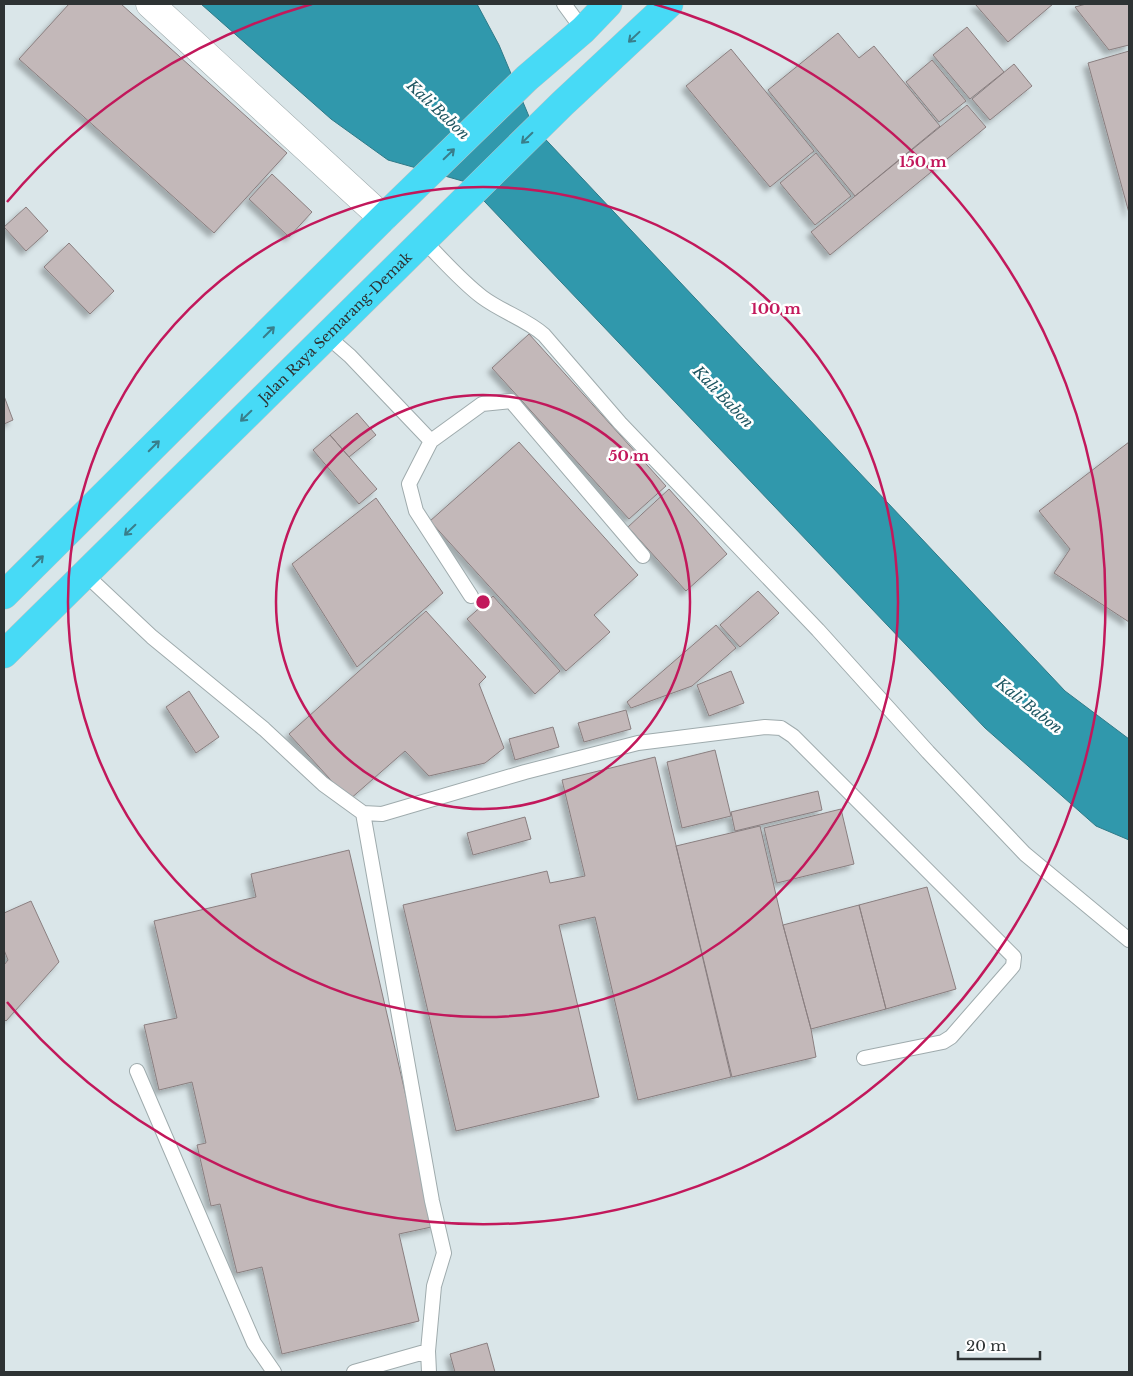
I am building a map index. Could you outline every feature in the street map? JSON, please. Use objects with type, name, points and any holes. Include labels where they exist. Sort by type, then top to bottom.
[{"type":"highway","points":[[4,595],[383,218],[527,78],[583,30],[608,4]]},
{"type":"highway","name":"Jalan Raya Semarang-Demak","points":[[4,654],[562,104],[669,4]]},
{"type":"street","points":[[150,4],[383,218]]},
{"type":"lane","points":[[564,4],[583,30]]},
{"type":"lane","points":[[424,241],[482,297],[533,326],[544,335],[620,424],[818,630],[928,752],[1025,854],[1129,940]]},
{"type":"lane","points":[[327,336],[350,356],[432,441]]},
{"type":"lane","points":[[471,596],[416,511],[410,484],[432,441],[482,404],[511,401],[643,556]]},
{"type":"lane","points":[[85,574],[152,637],[264,729],[323,784],[363,813],[382,814],[524,772],[638,743],[765,727],[781,728],[793,736],[1014,957],[1013,966],[951,1037],[943,1042],[864,1058]]},
{"type":"lane","points":[[363,813],[432,1201],[444,1253],[434,1286],[428,1351],[429,1372]]},
{"type":"lane","points":[[137,1071],[254,1343],[274,1372]]},
{"type":"lane","points":[[354,1372],[428,1351]]},
{"type":"water","name":"Kali Babon","points":[[201,4],[477,4],[499,45],[533,126],[1065,691],[1129,739],[1129,840],[1096,826],[985,728],[466,182],[388,160],[331,119]]},
{"type":"building","points":[[69,4],[121,4],[287,153],[214,233],[19,59]]},
{"type":"building","points":[[975,4],[1053,4],[1008,42]]},
{"type":"building","points":[[1086,4],[1129,4],[1129,45],[1109,50],[1075,7]]},
{"type":"building","points":[[967,27],[1004,72],[970,99],[933,55]]},
{"type":"building","points":[[838,33],[859,58],[874,46],[940,126],[855,196],[768,90]]},
{"type":"building","points":[[731,49],[814,151],[770,187],[686,86]]},
{"type":"building","points":[[1129,51],[1129,213],[1088,63]]},
{"type":"building","points":[[932,60],[966,101],[939,122],[906,82]]},
{"type":"building","points":[[1014,64],[1032,86],[990,120],[972,99]]},
{"type":"building","points":[[967,105],[986,127],[830,255],[811,232]]},
{"type":"building","points":[[816,153],[851,196],[815,225],[780,183]]},
{"type":"building","points":[[272,174],[312,212],[289,237],[249,199]]},
{"type":"building","points":[[26,207],[48,231],[26,251],[4,227]]},
{"type":"building","points":[[69,243],[114,291],[90,314],[44,267]]},
{"type":"building","points":[[529,334],[666,486],[629,519],[492,368]]},
{"type":"building","points":[[4,396],[13,420],[4,424]]},
{"type":"building","points":[[357,413],[376,435],[349,457],[330,435]]},
{"type":"building","points":[[330,435],[377,489],[359,504],[313,450]]},
{"type":"building","points":[[519,442],[638,575],[594,615],[610,632],[566,671],[430,521]]},
{"type":"building","points":[[1129,442],[1129,622],[1054,573],[1070,549],[1039,511]]},
{"type":"building","points":[[669,489],[727,554],[686,591],[628,527]]},
{"type":"building","points":[[376,498],[443,593],[357,667],[292,564]]},
{"type":"building","points":[[758,591],[779,613],[740,647],[720,625]]},
{"type":"building","points":[[493,596],[560,671],[535,694],[467,619]]},
{"type":"building","points":[[426,611],[486,677],[479,684],[504,748],[485,763],[429,776],[405,751],[349,800],[289,734]]},
{"type":"building","points":[[716,625],[736,648],[692,686],[631,708],[627,702]]},
{"type":"building","points":[[731,671],[744,703],[709,716],[697,685]]},
{"type":"building","points":[[189,691],[219,737],[196,753],[166,707]]},
{"type":"building","points":[[626,710],[631,729],[584,742],[578,723]]},
{"type":"building","points":[[553,727],[559,747],[515,760],[509,739]]},
{"type":"building","points":[[715,750],[731,816],[682,828],[667,762]]},
{"type":"building","points":[[655,757],[731,1077],[638,1100],[595,917],[559,925],[599,1097],[456,1131],[403,905],[547,871],[550,883],[585,876],[562,780]]},
{"type":"building","points":[[818,791],[822,810],[735,831],[731,812]]},
{"type":"building","points":[[841,809],[854,864],[777,883],[764,828]]},
{"type":"building","points":[[525,817],[531,839],[473,855],[467,833]]},
{"type":"building","points":[[760,826],[783,925],[811,1029],[816,1057],[732,1077],[676,846]]},
{"type":"building","points":[[349,850],[436,1226],[399,1234],[419,1321],[282,1354],[262,1267],[237,1273],[220,1204],[211,1206],[197,1145],[206,1143],[192,1082],[159,1090],[144,1025],[177,1018],[154,921],[256,897],[251,874]]},
{"type":"building","points":[[927,887],[956,989],[886,1009],[859,905]]},
{"type":"building","points":[[31,901],[59,962],[6,1021],[4,1019],[4,965],[8,960],[4,950],[4,913]]},
{"type":"building","points":[[859,905],[886,1009],[811,1029],[783,925]]},
{"type":"building","points":[[487,1343],[495,1372],[455,1372],[450,1354]]}]
